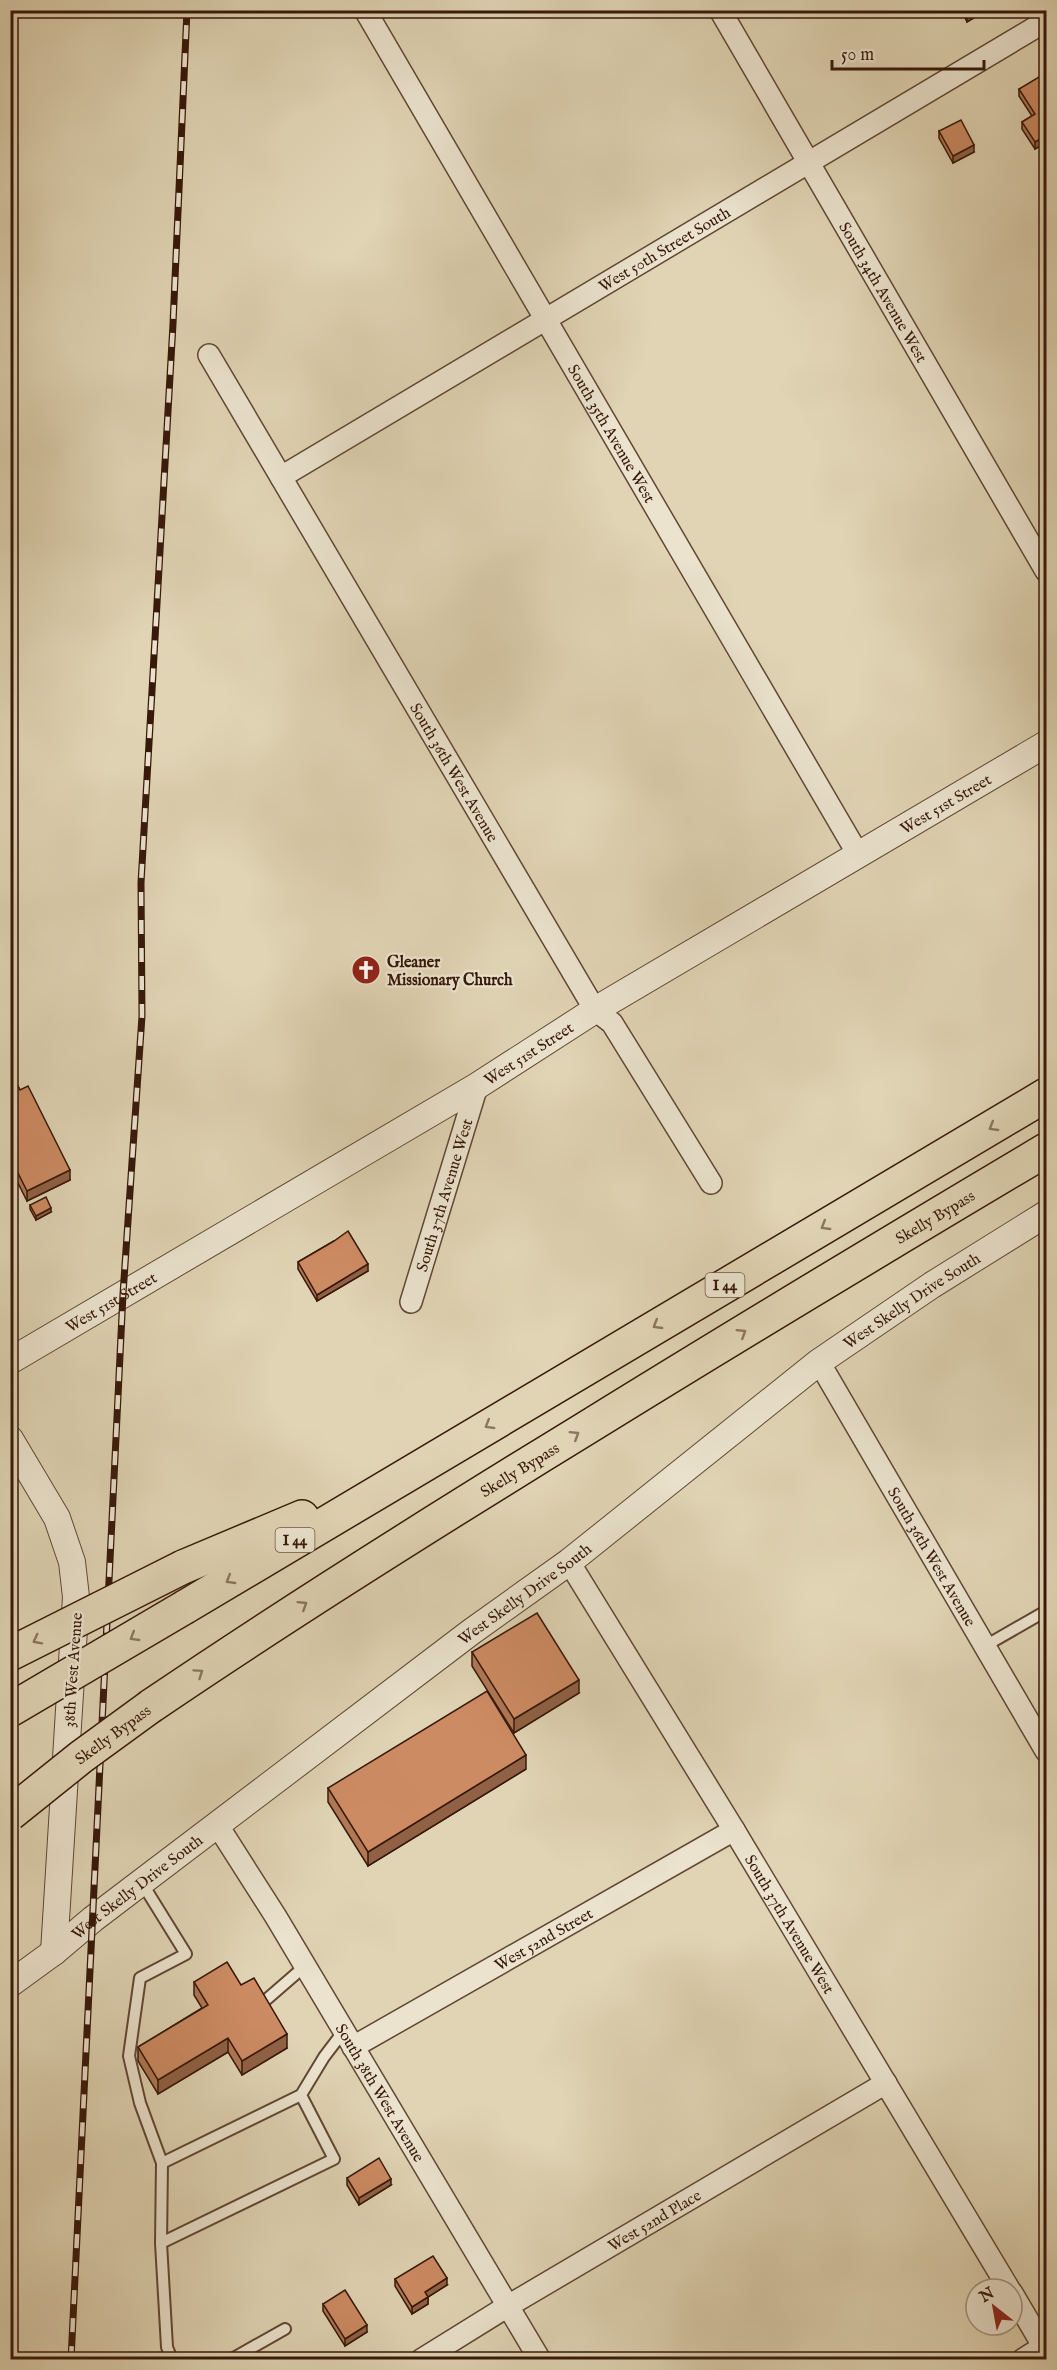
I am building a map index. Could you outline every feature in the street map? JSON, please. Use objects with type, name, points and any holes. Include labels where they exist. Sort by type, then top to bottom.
[{"type":"highway","name":"I 44","points":[[10,1710],[1045,1095]]},
{"type":"highway","name":"Skelly Bypass","points":[[10,1814],[81,1757],[254,1636],[840,1272],[1047,1150]]},
{"type":"highway","points":[[10,1654],[183,1567],[406,1474]]},
{"type":"street","name":"South 35th Avenue West","points":[[365,10],[859,856]]},
{"type":"street","name":"South 34th Avenue West","points":[[720,10],[1047,571]]},
{"type":"street","name":"West 50th Street South","points":[[281,477],[1047,21]]},
{"type":"street","name":"South 36th West Avenue","points":[[209,355],[595,1010],[612,1023],[711,1182]]},
{"type":"street","name":"West 51st Street","points":[[10,1362],[477,1086],[595,1010],[1047,744]]},
{"type":"street","name":"South 37th Avenue West","points":[[411,1302],[477,1086]]},
{"type":"street","name":"West Skelly Drive South","points":[[10,1984],[471,1632],[569,1562],[819,1362],[932,1285],[1047,1214]]},
{"type":"street","name":"South 36th West Avenue","points":[[819,1362],[1047,1751]]},
{"type":"street","name":"38th West Avenue","points":[[10,1439],[57,1518],[72,1562],[76,1597],[54,1952]]},
{"type":"street","name":"South 37th Avenue West","points":[[569,1562],[734,1830],[1002,2277]]},
{"type":"street","name":"South 38th West Avenue","points":[[218,1826],[305,1966],[540,2360]]},
{"type":"street","name":"West 52nd Street","points":[[348,2039],[734,1830]]},
{"type":"street","name":"West 52nd Place","points":[[422,2360],[508,2306],[886,2083]]},
{"type":"street","points":[[1022,2360],[1045,2349],[1024,2313]]},
{"type":"lane","points":[[985,1646],[1047,1611]]},
{"type":"lane","points":[[142,1882],[186,1954],[140,1978],[129,2056],[140,2103],[162,2163],[161,2243],[167,2347],[172,2360]]},
{"type":"lane","points":[[267,1999],[305,1966]]},
{"type":"lane","points":[[162,2163],[301,2095],[324,2056],[348,2039]]},
{"type":"lane","points":[[161,2243],[334,2159],[301,2095]]},
{"type":"lane","points":[[230,2360],[285,2329]]},
{"type":"building","points":[[965,10],[975,10],[967,15]]},
{"type":"building","points":[[1044,74],[1047,79],[1047,135],[1035,142],[1022,122],[1035,114],[1019,89]]},
{"type":"building","points":[[961,120],[974,145],[953,156],[939,131]]},
{"type":"building","points":[[10,1070],[20,1090],[28,1086],[70,1170],[27,1191],[10,1157]]},
{"type":"building","points":[[46,1197],[51,1208],[36,1216],[30,1205]]},
{"type":"building","points":[[348,1231],[368,1264],[317,1295],[298,1262]]},
{"type":"building","points":[[537,1613],[579,1680],[514,1719],[472,1652]]},
{"type":"building","points":[[487,1691],[526,1755],[368,1852],[328,1788]]},
{"type":"building","points":[[227,1962],[241,1985],[254,1978],[287,2034],[242,2061],[228,2038],[158,2080],[138,2047],[208,2005],[194,1982]]},
{"type":"building","points":[[379,2158],[391,2179],[359,2198],[347,2178]]},
{"type":"building","points":[[433,2256],[447,2278],[425,2292],[428,2297],[412,2307],[395,2279]]},
{"type":"building","points":[[345,2290],[367,2325],[345,2339],[323,2304]]},
{"type":"railway","points":[[71,2360],[123,1294],[142,1016],[141,883],[173,324],[187,10]]},
{"type":"place","name":"Gleaner Missionary Church","points":[[366,970]]}]
